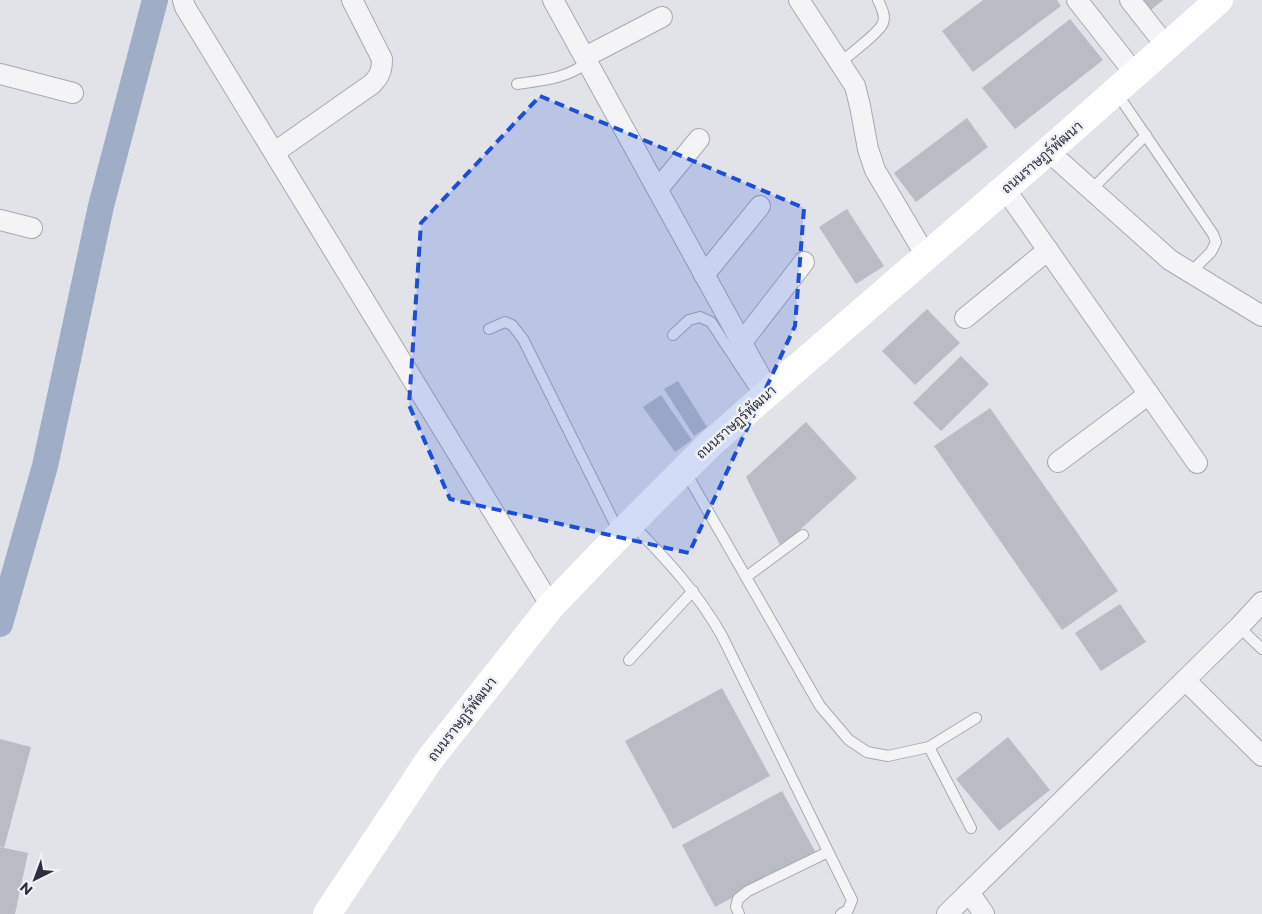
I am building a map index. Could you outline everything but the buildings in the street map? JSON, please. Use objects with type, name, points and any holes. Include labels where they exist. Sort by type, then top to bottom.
[{"type":"street","points":[[275,152],[372,84],[380,76],[382,59],[352,0]]},
{"type":"street","points":[[553,0],[742,342],[765,395]]},
{"type":"street","points":[[798,0],[841,62],[855,86],[868,149],[875,170],[926,256]]},
{"type":"street","points":[[1077,0],[1126,83]]},
{"type":"street","points":[[1130,0],[1167,47]]},
{"type":"street","name":"ถนนราษฏร์พัฒนา","points":[[327,914],[430,759],[551,606],[625,528],[765,395],[1048,152],[1219,0]]},
{"type":"street","points":[[187,2],[275,152],[551,606]]},
{"type":"street","points":[[586,60],[662,17]]},
{"type":"street","points":[[0,74],[73,93]]},
{"type":"street","points":[[658,189],[699,139]]},
{"type":"street","points":[[1048,152],[1170,260],[1262,316]]},
{"type":"street","points":[[1005,189],[1197,463]]},
{"type":"street","points":[[704,275],[760,206]]},
{"type":"street","points":[[0,220],[32,228]]},
{"type":"street","points":[[965,318],[1048,250]]},
{"type":"street","points":[[742,342],[804,262]]},
{"type":"street","points":[[1058,462],[1149,394]]},
{"type":"street","points":[[947,914],[1240,627],[1262,602]]},
{"type":"street","points":[[1185,680],[1262,756]]},
{"type":"street","points":[[970,892],[984,914]]},
{"type":"lane","points":[[841,62],[879,29],[883,22],[883,11],[878,0]]},
{"type":"lane","points":[[517,84],[558,78],[574,72],[586,60]]},
{"type":"lane","points":[[1126,83],[1146,135],[1213,234],[1216,242],[1211,252],[1190,273]]},
{"type":"lane","points":[[1092,189],[1146,135]]},
{"type":"lane","points":[[673,335],[689,320],[700,317],[711,322],[765,395]]},
{"type":"lane","points":[[489,330],[505,322],[512,325],[523,339],[625,528],[673,567],[693,591],[722,636],[852,900],[848,910],[841,914]]},
{"type":"lane","points":[[684,470],[820,706],[849,740],[867,752],[888,756],[929,747],[976,718]]},
{"type":"lane","points":[[746,577],[803,535]]},
{"type":"lane","points":[[629,660],[693,591]]},
{"type":"lane","points":[[1240,627],[1262,649]]},
{"type":"lane","points":[[929,747],[971,828]]},
{"type":"lane","points":[[739,914],[736,907],[738,898],[748,891],[828,852]]},
{"type":"highlighted area","points":[[540,96],[804,208],[795,326],[689,553],[450,499],[409,405],[421,223]]},
{"type":"waterway","points":[[0,624],[45,466],[101,206],[155,0]]}]
